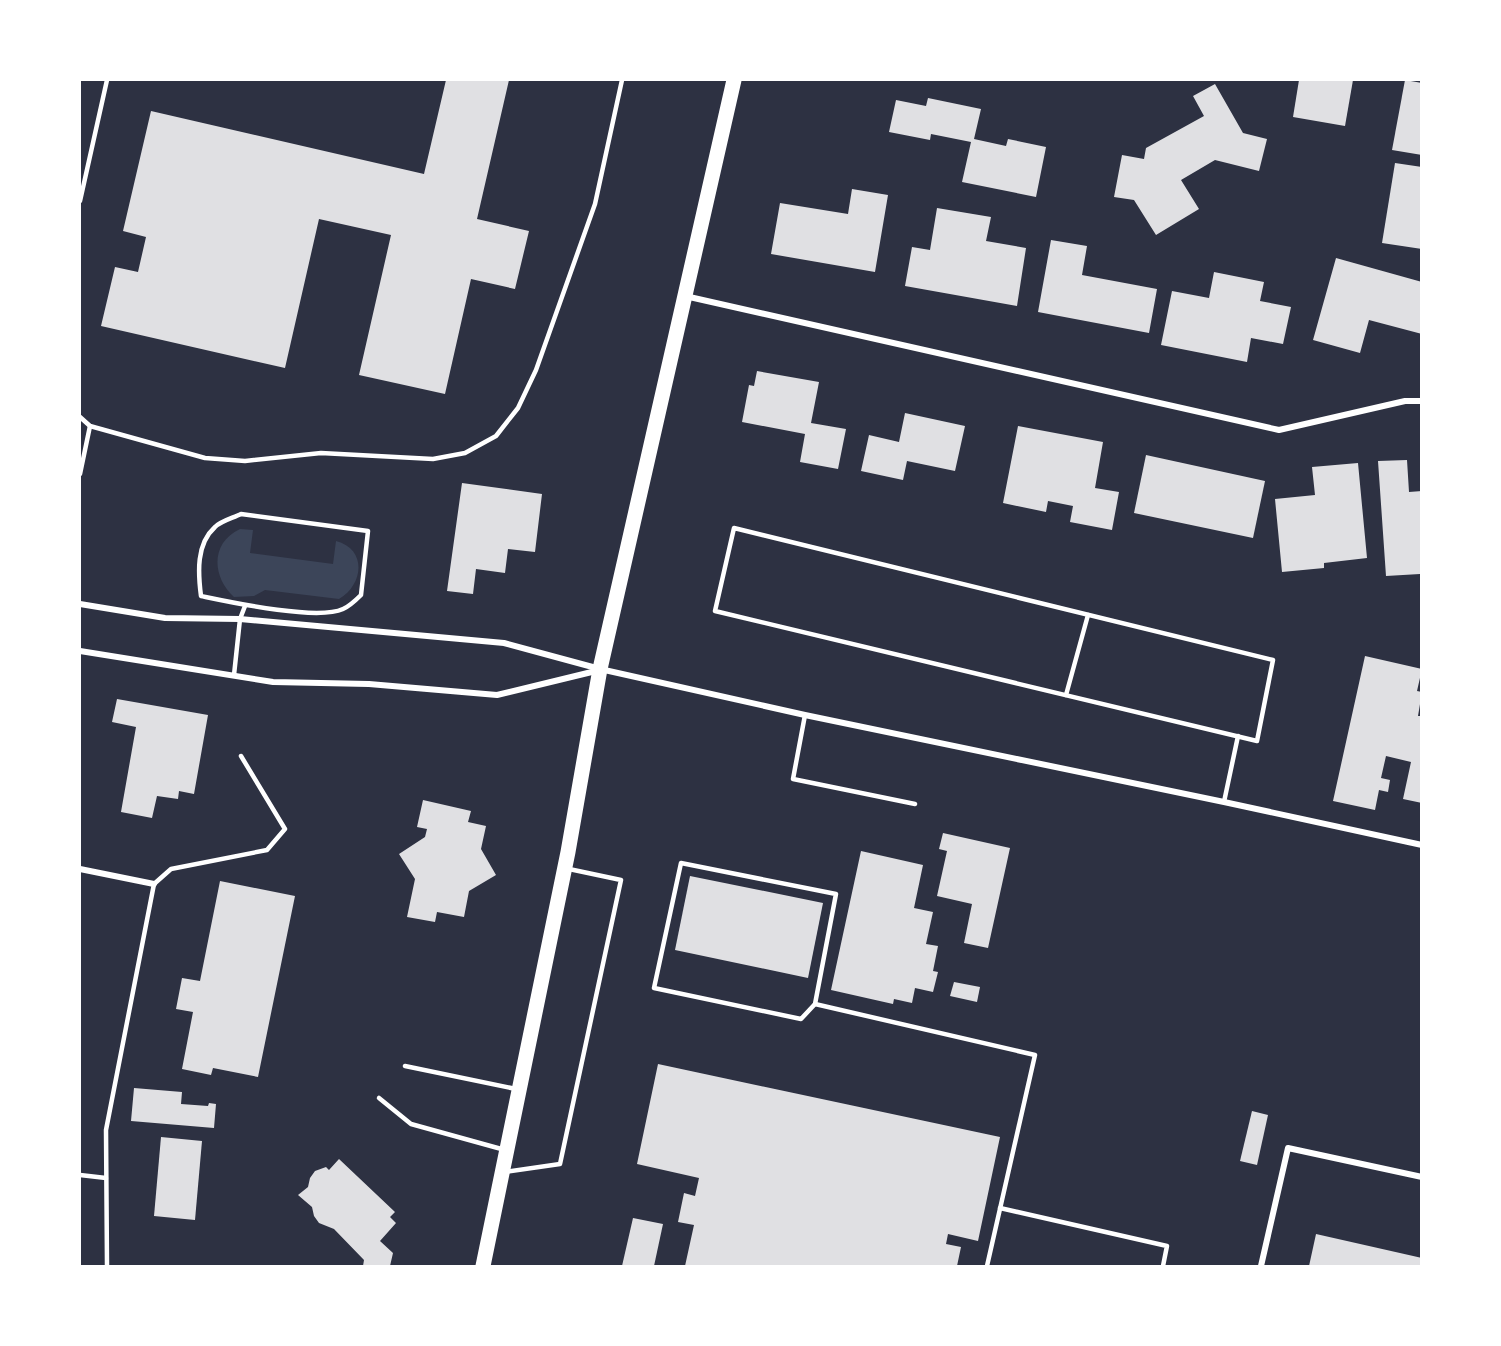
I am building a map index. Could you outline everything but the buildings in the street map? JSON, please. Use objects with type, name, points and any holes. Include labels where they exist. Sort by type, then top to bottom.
[{"type":"main road","points":[[483,1266],[564,868],[600,669],[734,80]]},
{"type":"street","points":[[685,296],[1279,430],[1405,401],[1422,401]]},
{"type":"street","points":[[80,604],[165,618],[240,619],[504,643],[600,669],[805,715],[1422,845]]},
{"type":"street","points":[[80,651],[273,682],[369,684],[497,695],[600,669]]},
{"type":"street","points":[[80,869],[154,884]]},
{"type":"street","points":[[1262,1266],[1288,1148],[1422,1177]]},
{"type":"lane","points":[[80,201],[107,80]]},
{"type":"lane","points":[[80,417],[90,426],[205,458],[245,461],[321,453],[433,459],[465,453],[496,436],[518,408],[536,370],[591,215],[621,80]]},
{"type":"lane","points":[[80,474],[90,426]]},
{"type":"lane","points":[[241,514],[368,531],[361,595],[341,610],[315,612],[245,606],[201,596],[199,579],[202,546],[215,526],[241,514]]},
{"type":"lane","points":[[735,528],[1273,660],[1257,741],[1066,695],[715,611],[735,528]]},
{"type":"lane","points":[[234,675],[240,619],[245,606]]},
{"type":"lane","points":[[1066,695],[1088,615]]},
{"type":"lane","points":[[805,715],[793,779],[915,804]]},
{"type":"lane","points":[[1224,802],[1238,736]]},
{"type":"lane","points":[[107,1266],[106,1130],[154,884],[171,869],[267,850],[285,829],[241,756]]},
{"type":"lane","points":[[681,863],[836,894],[815,1004],[801,1019],[654,988],[681,863]]},
{"type":"lane","points":[[502,1173],[560,1164],[621,880],[564,868]]},
{"type":"lane","points":[[815,1004],[1035,1055],[987,1266]]},
{"type":"lane","points":[[405,1066],[519,1090]]},
{"type":"lane","points":[[379,1098],[411,1124],[507,1150]]},
{"type":"lane","points":[[80,1175],[106,1178]]},
{"type":"lane","points":[[1000,1208],[1167,1246],[1163,1266]]},
{"type":"shaded area","points":[[240,529],[253,530],[250,553],[333,564],[336,541],[346,545],[357,559],[357,576],[353,585],[339,599],[265,590],[254,596],[234,597],[221,580],[218,561],[223,543]]}]
